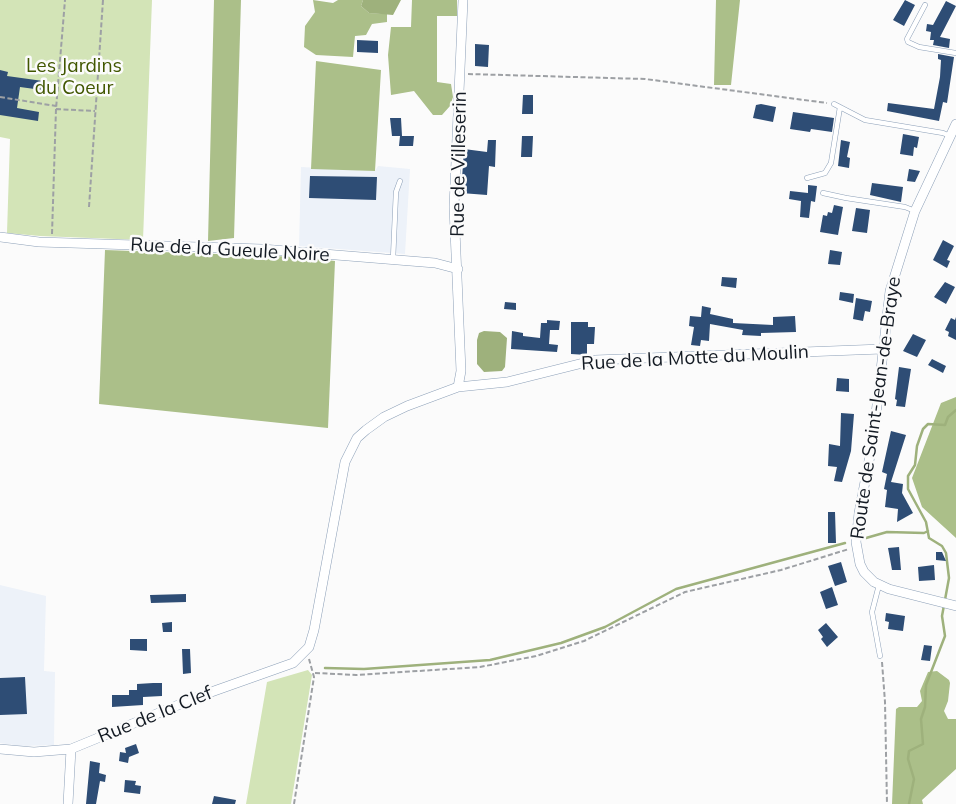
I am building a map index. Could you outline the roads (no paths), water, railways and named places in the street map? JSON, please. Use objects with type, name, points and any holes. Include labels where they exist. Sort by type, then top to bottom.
[{"type":"street","name":"Rue de Villeserin","points":[[458,387],[461,371],[454,206],[463,0]]},
{"type":"street","name":"Route de Saint-Jean-de-Braye","points":[[879,586],[864,572],[857,554],[856,542],[858,513],[873,440],[890,291],[915,212],[956,124]]},
{"type":"street","name":"Rue de la Gueule Noire","points":[[0,237],[39,242],[262,249],[392,259],[447,265],[458,269]]},
{"type":"street","name":"Rue de la Motte du Moulin","points":[[304,654],[314,630],[345,462],[357,438],[384,417],[458,387],[507,382],[595,360],[882,349]]},
{"type":"street","points":[[879,586],[953,605]]},
{"type":"street","name":"Rue de la Clef","points":[[0,749],[34,752],[71,748],[200,696],[281,668],[293,663],[304,654]]},
{"type":"street","points":[[68,804],[71,748]]},
{"type":"lane","points":[[925,5],[907,39],[908,42],[919,47],[956,53]]},
{"type":"lane","points":[[834,104],[876,122],[943,133],[950,136]]},
{"type":"lane","points":[[807,178],[825,173],[831,163],[840,107]]},
{"type":"lane","points":[[392,259],[396,192],[400,181]]},
{"type":"lane","points":[[823,192],[846,198],[905,207],[915,212]]},
{"type":"lane","points":[[879,586],[872,612],[880,656]]},
{"type":"waterway","points":[[909,804],[914,779],[908,759],[909,751],[923,744],[921,719],[925,707],[926,685],[945,636],[942,616],[949,578],[946,553],[942,546],[929,538],[926,522],[908,489],[908,476],[915,465],[917,446],[923,429],[928,424],[945,425],[948,417],[956,410]]},
{"type":"waterway","points":[[866,538],[887,532],[924,533],[928,531]]},
{"type":"waterway","points":[[325,668],[364,669],[490,660],[561,643],[605,627],[676,589],[845,543]]},
{"type":"park label","name":"Les Jardins du Coeur","points":[[74,77]]}]
